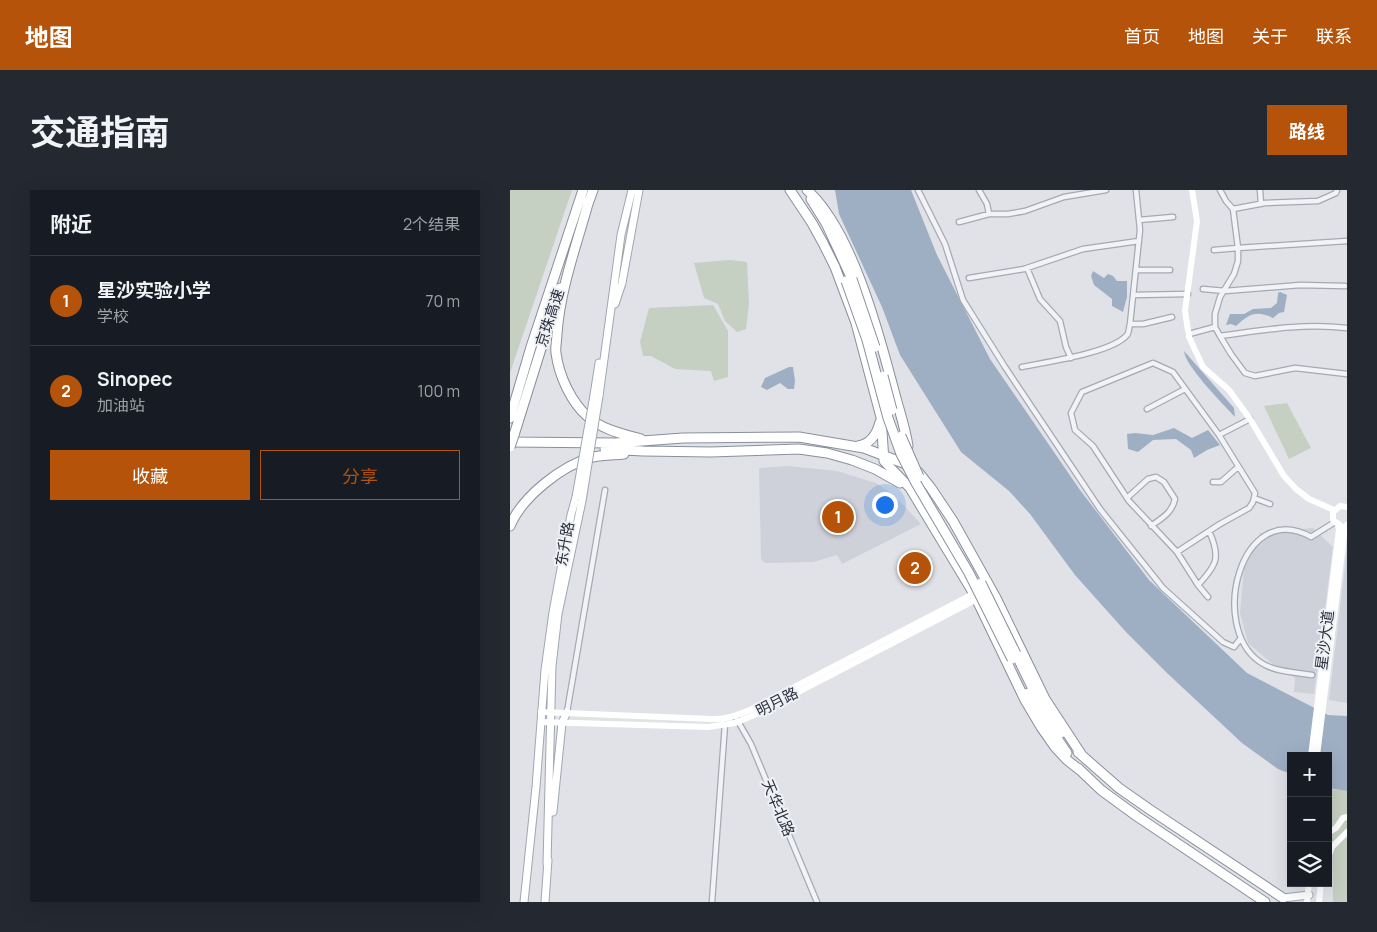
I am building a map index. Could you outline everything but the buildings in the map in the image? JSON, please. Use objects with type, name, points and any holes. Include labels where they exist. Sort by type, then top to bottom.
[{"type":"highway","name":"京珠高速","points":[[510,418],[531,347],[583,190]]},
{"type":"highway","name":"京珠高速","points":[[510,447],[550,316],[593,190]]},
{"type":"highway","points":[[791,190],[820,226],[849,280]]},
{"type":"highway","points":[[791,190],[812,223],[835,267],[856,323],[881,417],[884,461],[910,488],[918,501],[975,597],[1025,700],[1055,747],[1101,790],[1265,902]]},
{"type":"highway","points":[[805,190],[826,223],[849,280],[888,418],[901,454],[916,483],[970,573],[1014,657],[1054,725],[1081,754],[1119,788],[1286,900]]},
{"type":"highway","points":[[805,190],[818,200],[832,220],[863,290],[886,360],[906,438],[911,466]]},
{"type":"highway","points":[[590,200],[563,295],[558,324],[556,352],[563,381],[578,406],[589,418],[619,434],[651,441]]},
{"type":"highway","points":[[510,406],[531,347]]},
{"type":"highway","points":[[512,439],[615,443],[712,438],[799,438],[862,446],[871,439],[879,426],[881,417]]},
{"type":"highway","points":[[856,446],[911,466],[931,488],[953,521],[991,588],[1045,698],[1081,754]]},
{"type":"highway","points":[[510,447],[711,452],[799,450],[827,453],[876,469],[902,485],[918,501]]},
{"type":"highway","points":[[510,526],[513,519],[533,494],[557,474],[592,458],[643,451]]},
{"type":"highway","points":[[1014,657],[1036,707],[1081,771]]},
{"type":"main road","name":"东升路","points":[[597,395],[618,235],[628,190]]},
{"type":"main road","name":"东升路","points":[[547,864],[552,666],[558,614],[611,316],[621,235],[632,190]]},
{"type":"main road","points":[[611,316],[622,284],[639,190]]},
{"type":"main road","name":"东升路","points":[[524,902],[536,787],[545,670],[553,612],[571,515],[579,499]]},
{"type":"main road","name":"东升路","points":[[544,902],[562,723],[567,712]]},
{"type":"main road","points":[[1286,900],[1308,899]]},
{"type":"street","points":[[918,190],[945,244],[963,300],[1005,367],[1100,509],[1163,588],[1223,642],[1234,648],[1241,638]]},
{"type":"street","points":[[987,190],[980,191],[988,204],[989,214]]},
{"type":"street","points":[[959,222],[989,214],[1025,211],[1064,197],[1106,190]]},
{"type":"street","points":[[1022,367],[1071,358],[1111,345],[1127,335],[1130,324],[1139,241],[1136,190]]},
{"type":"street","points":[[1192,190],[1197,222],[1185,311],[1188,334],[1203,367],[1229,390],[1250,419],[1273,460],[1296,489],[1309,499],[1334,510],[1340,506],[1347,507]]},
{"type":"street","points":[[1220,190],[1233,209],[1238,261],[1234,274],[1220,298],[1215,314],[1215,327],[1231,354],[1245,373],[1254,376],[1295,368],[1347,374]]},
{"type":"street","points":[[1260,190],[1261,204]]},
{"type":"street","points":[[1233,209],[1261,204],[1318,202],[1336,193],[1337,190]]},
{"type":"street","points":[[1139,220],[1173,217]]},
{"type":"street","points":[[970,278],[1027,268],[1083,249],[1139,241]]},
{"type":"street","points":[[1214,250],[1347,242]]},
{"type":"street","points":[[1027,268],[1040,299],[1060,321],[1066,347],[1071,358]]},
{"type":"street","points":[[1136,270],[1170,270]]},
{"type":"street","points":[[1203,289],[1345,286]]},
{"type":"street","points":[[1133,294],[1188,294]]},
{"type":"street","points":[[1130,324],[1143,324],[1172,317]]},
{"type":"street","points":[[1220,336],[1291,326],[1347,328]]},
{"type":"street","points":[[1188,334],[1215,327]]},
{"type":"street","points":[[1177,552],[1249,508],[1255,493],[1219,435],[1174,372],[1153,363],[1082,392],[1071,413],[1075,430],[1093,446],[1127,498],[1177,552],[1208,597]]},
{"type":"street","points":[[1147,410],[1185,389]]},
{"type":"street","points":[[1219,435],[1250,419]]},
{"type":"street","points":[[1213,482],[1221,482],[1238,467]]},
{"type":"street","points":[[1127,498],[1148,479],[1156,477],[1164,482],[1175,499],[1174,505],[1169,513],[1151,526]]},
{"type":"street","points":[[567,712],[605,490]]},
{"type":"street","points":[[1254,498],[1270,504]]},
{"type":"street","name":"星沙大道","points":[[1317,752],[1321,693],[1340,529],[1332,516],[1334,510]]},
{"type":"street","points":[[1312,675],[1268,667],[1250,653],[1241,638],[1235,615],[1235,588],[1242,563],[1253,546],[1268,535],[1277,530],[1289,529],[1311,537],[1336,523],[1342,526],[1347,525]]},
{"type":"street","name":"星沙大道","points":[[1312,752],[1345,528],[1347,525]]},
{"type":"street","points":[[1198,585],[1212,571],[1216,555],[1216,545],[1209,531]]},
{"type":"street","name":"明月路","points":[[541,722],[708,727],[724,725],[991,588]]},
{"type":"street","name":"明月路","points":[[541,712],[722,720],[728,718],[737,719]]},
{"type":"street","points":[[712,902],[724,725],[728,718]]},
{"type":"street","name":"天华北路","points":[[737,719],[751,744],[818,902]]},
{"type":"street","points":[[1332,830],[1347,817]]},
{"type":"street","points":[[1332,826],[1336,828]]},
{"type":"street","points":[[1332,847],[1347,832]]},
{"type":"street","points":[[1318,902],[1320,887]]},
{"type":"shaded area","points":[[788,466],[837,471],[876,483],[894,495],[921,524],[842,564],[837,555],[813,562],[765,563],[761,559],[759,468]]},
{"type":"shaded area","points":[[1313,528],[1333,547],[1314,694],[1294,692],[1295,678],[1275,666],[1248,643],[1240,613],[1244,569],[1260,533]]},
{"type":"shaded area","points":[[1347,550],[1347,703],[1329,700]]},
{"type":"green space","points":[[510,190],[572,190],[510,373]]},
{"type":"green space","points":[[730,260],[747,262],[749,304],[746,329],[737,332],[725,321],[718,304],[704,298],[694,263]]},
{"type":"green space","points":[[713,305],[728,331],[728,377],[714,381],[711,371],[675,369],[651,356],[643,356],[640,342],[649,308]]},
{"type":"green space","points":[[1287,403],[1311,448],[1289,459],[1264,406]]},
{"type":"green space","points":[[1332,789],[1347,791],[1347,902],[1333,902]]},
{"type":"water","points":[[835,190],[911,190],[937,255],[990,359],[1080,490],[1149,580],[1247,673],[1328,715],[1347,716],[1347,791],[1332,789],[1332,752],[1287,752],[1287,772],[1278,769],[1242,743],[1126,632],[1075,575],[1030,514],[1009,491],[961,452],[900,355],[882,307],[839,214]]},
{"type":"water","points":[[1093,271],[1104,278],[1108,274],[1117,281],[1127,281],[1127,297],[1123,312],[1112,306],[1112,299],[1094,285],[1091,276]]},
{"type":"water","points":[[1278,293],[1287,295],[1284,312],[1279,313],[1273,318],[1262,314],[1253,314],[1236,326],[1226,325],[1230,314],[1244,314],[1253,309],[1271,308],[1277,303]]},
{"type":"water","points":[[1184,351],[1234,408],[1235,417],[1214,395],[1191,366]]},
{"type":"water","points":[[793,367],[794,389],[788,389],[780,383],[767,390],[761,387],[765,378]]},
{"type":"water","points":[[1174,428],[1192,438],[1208,430],[1220,445],[1194,458],[1191,450],[1176,439],[1153,440],[1138,452],[1128,449],[1127,434],[1153,435]]},
{"type":"place","name":"星沙实验小学","points":[[838,517]]},
{"type":"place","name":"Sinopec","points":[[915,568]]}]
